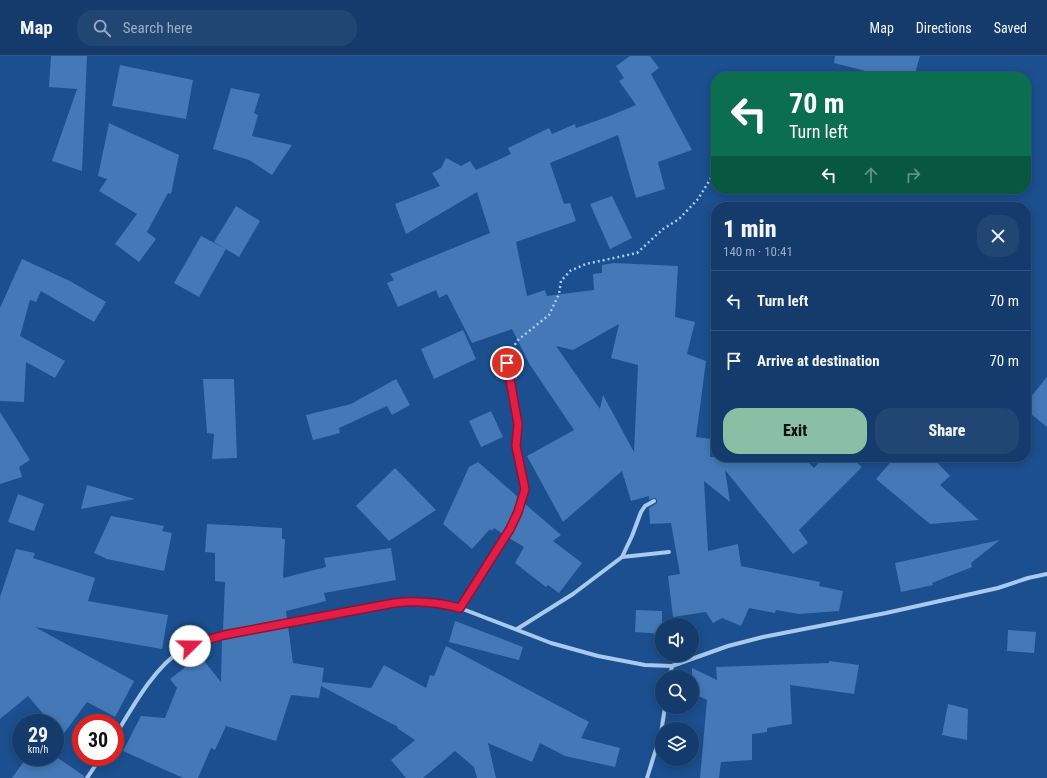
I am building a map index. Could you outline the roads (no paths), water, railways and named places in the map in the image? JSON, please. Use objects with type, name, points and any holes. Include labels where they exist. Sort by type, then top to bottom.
[{"type":"street","points":[[460,608],[510,529],[518,512],[525,489],[516,446],[518,424],[507,363]]},
{"type":"street","points":[[517,629],[573,594],[622,557],[641,512],[645,506],[654,501]]},
{"type":"street","points":[[622,557],[669,552]]},
{"type":"street","points":[[124,722],[150,682],[163,666],[180,651],[200,642],[224,635],[394,603],[413,600],[444,604],[460,608],[551,643],[598,656],[645,665],[672,666],[728,646],[756,638],[886,613],[998,588],[1028,578],[1047,574]]},
{"type":"street","points":[[671,670],[672,666]]},
{"type":"street","points":[[647,778],[661,733],[664,714]]},
{"type":"street","points":[[87,778],[95,766]]}]
